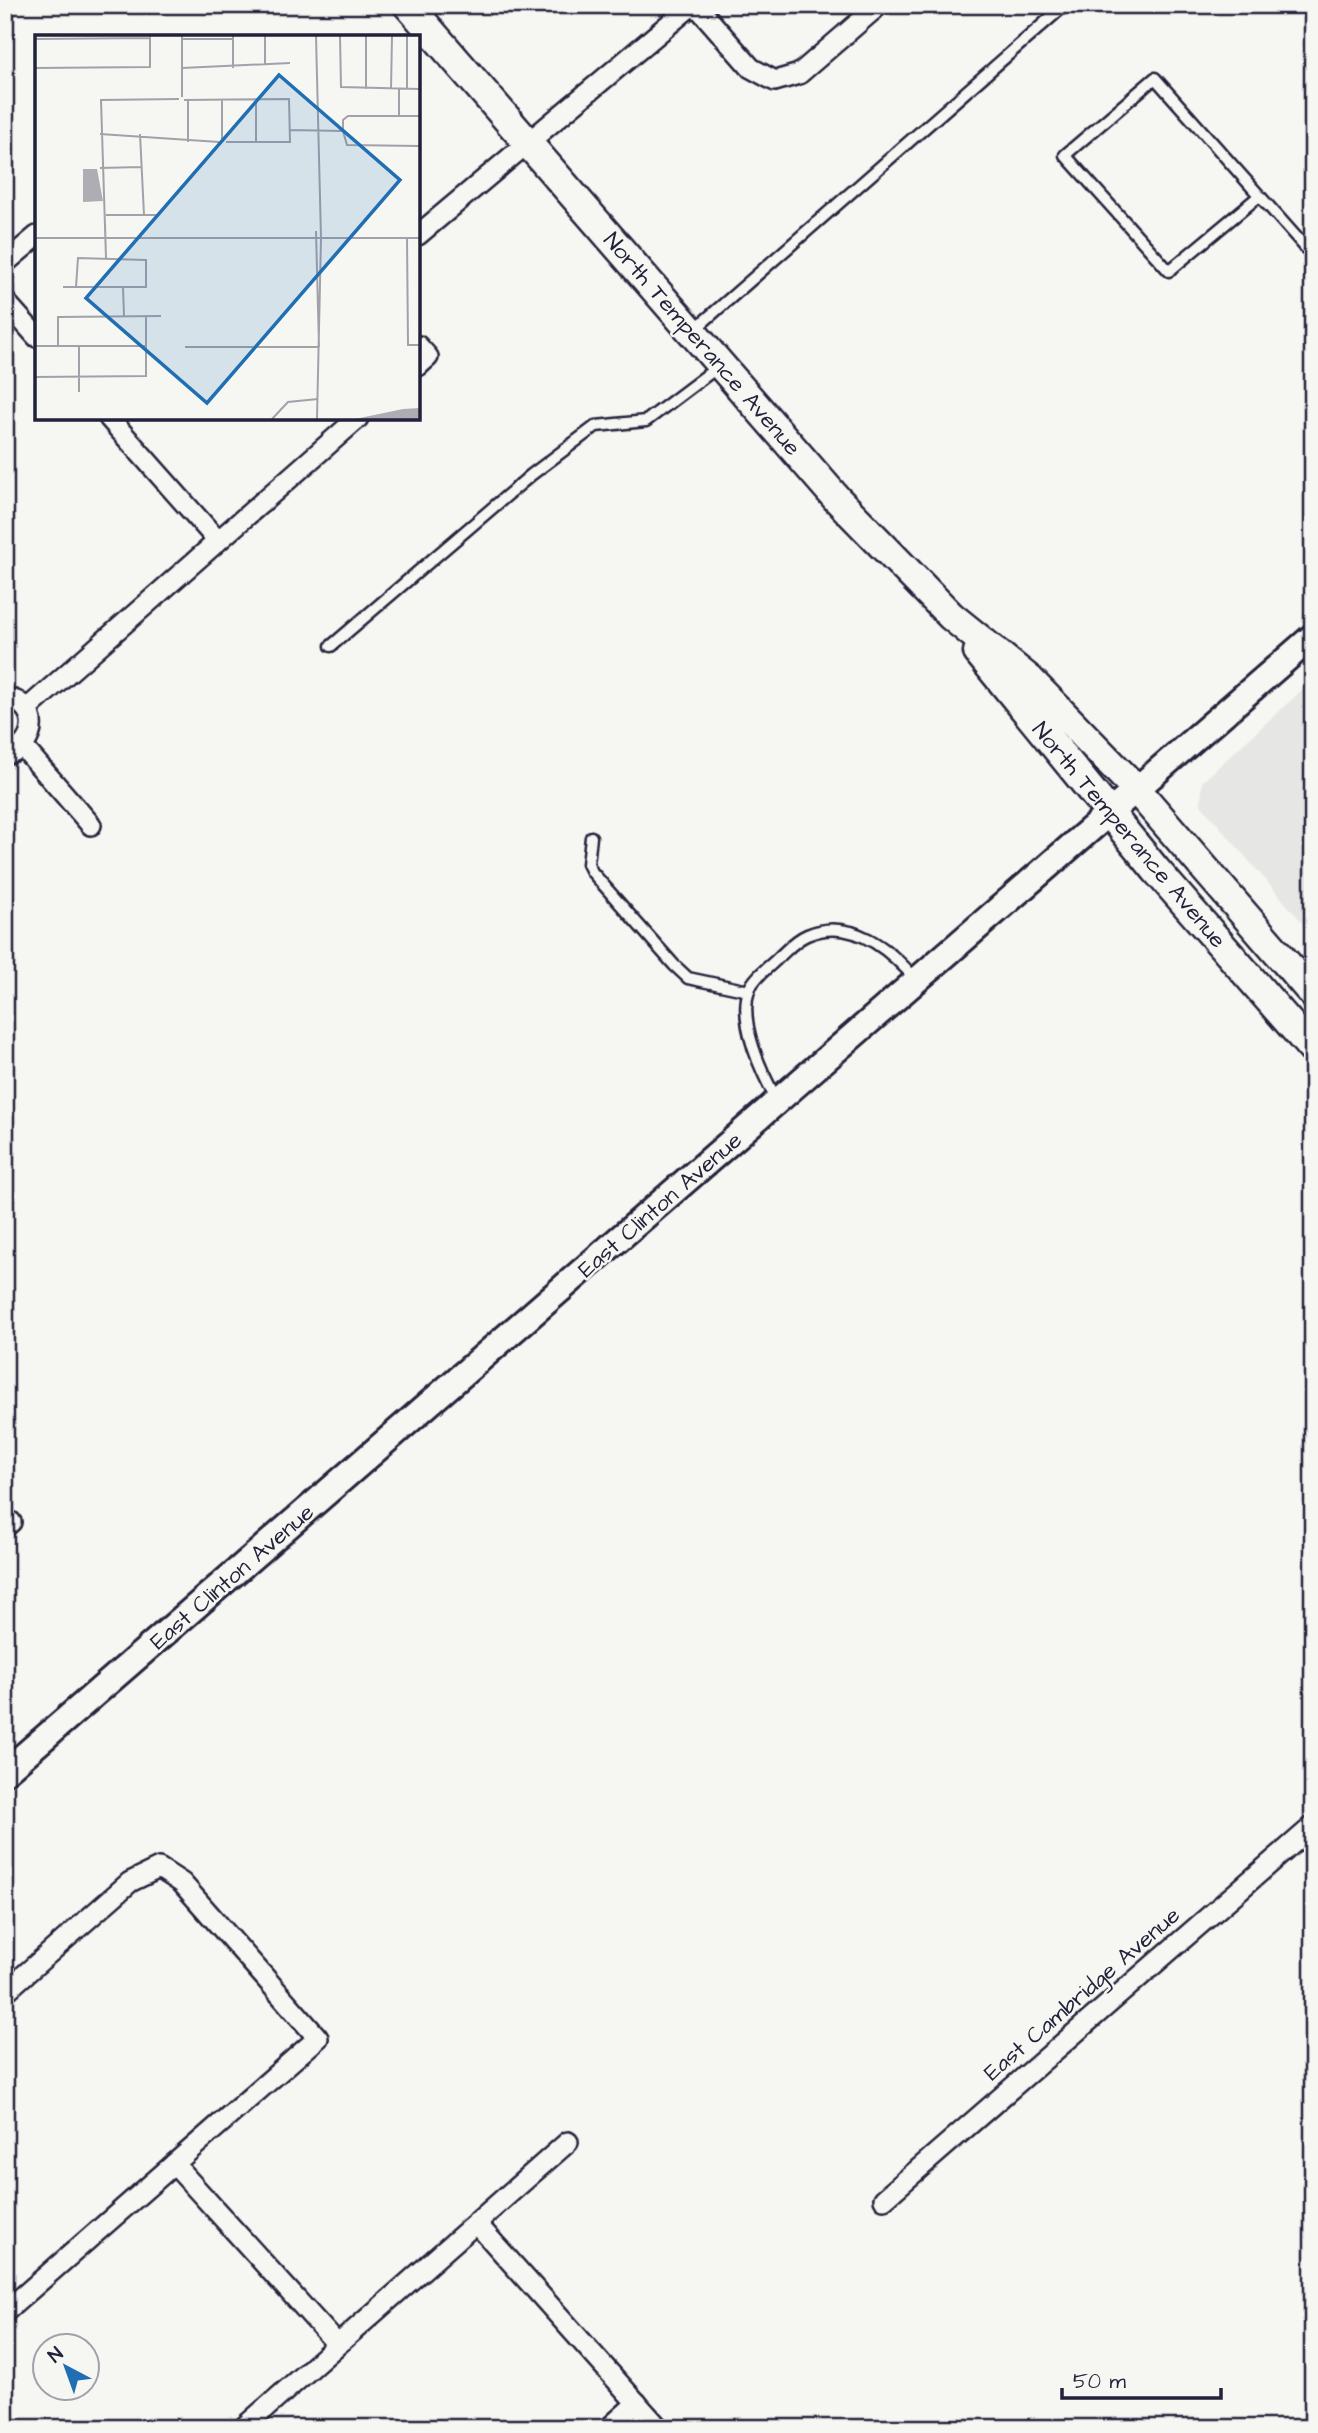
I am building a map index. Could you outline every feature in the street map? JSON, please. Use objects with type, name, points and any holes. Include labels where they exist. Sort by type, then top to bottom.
[{"type":"main road","name":"North Temperance Avenue","points":[[408,5],[836,499],[951,616],[1030,680],[1136,789],[1313,994]]},
{"type":"main road","name":"North Temperance Avenue","points":[[420,5],[461,64]]},
{"type":"main road","name":"North Temperance Avenue","points":[[951,616],[1012,696],[1109,813],[1313,1049]]},
{"type":"street","points":[[420,233],[694,5],[751,68],[775,81],[799,74],[879,5]]},
{"type":"street","points":[[5,263],[35,238]]},
{"type":"street","points":[[5,301],[35,335]]},
{"type":"street","points":[[420,348],[428,357],[420,364]]},
{"type":"street","points":[[111,420],[218,541]]},
{"type":"street","points":[[27,709],[356,420]]},
{"type":"street","name":"East Clinton Avenue","points":[[5,1772],[1313,636]]},
{"type":"street","points":[[5,698],[27,709],[33,724],[29,741],[14,750],[91,825]]},
{"type":"street","name":"East Cambridge Avenue","points":[[884,2199],[1313,1826]]},
{"type":"street","points":[[5,1992],[145,1872],[159,1868],[182,1883],[318,2038],[5,2312]]},
{"type":"street","points":[[243,2428],[568,2142]]},
{"type":"street","points":[[174,2164],[337,2344]]},
{"type":"street","points":[[477,2224],[659,2428]]},
{"type":"street","points":[[609,2428],[637,2403]]},
{"type":"lane","points":[[691,333],[1065,5]]},
{"type":"lane","points":[[1259,196],[1169,271],[1065,155],[1155,78],[1313,257]]},
{"type":"lane","points":[[331,646],[531,475],[596,426],[646,421],[719,365]]},
{"type":"lane","points":[[591,837],[587,864],[592,872],[674,965],[688,978],[749,991]]},
{"type":"lane","points":[[778,1102],[755,1053],[748,1012],[749,991],[755,979],[797,940],[820,930],[849,932],[883,946],[917,981]]},
{"type":"shaded area","points":[[1313,680],[1313,935],[1201,805],[1202,782]]}]
